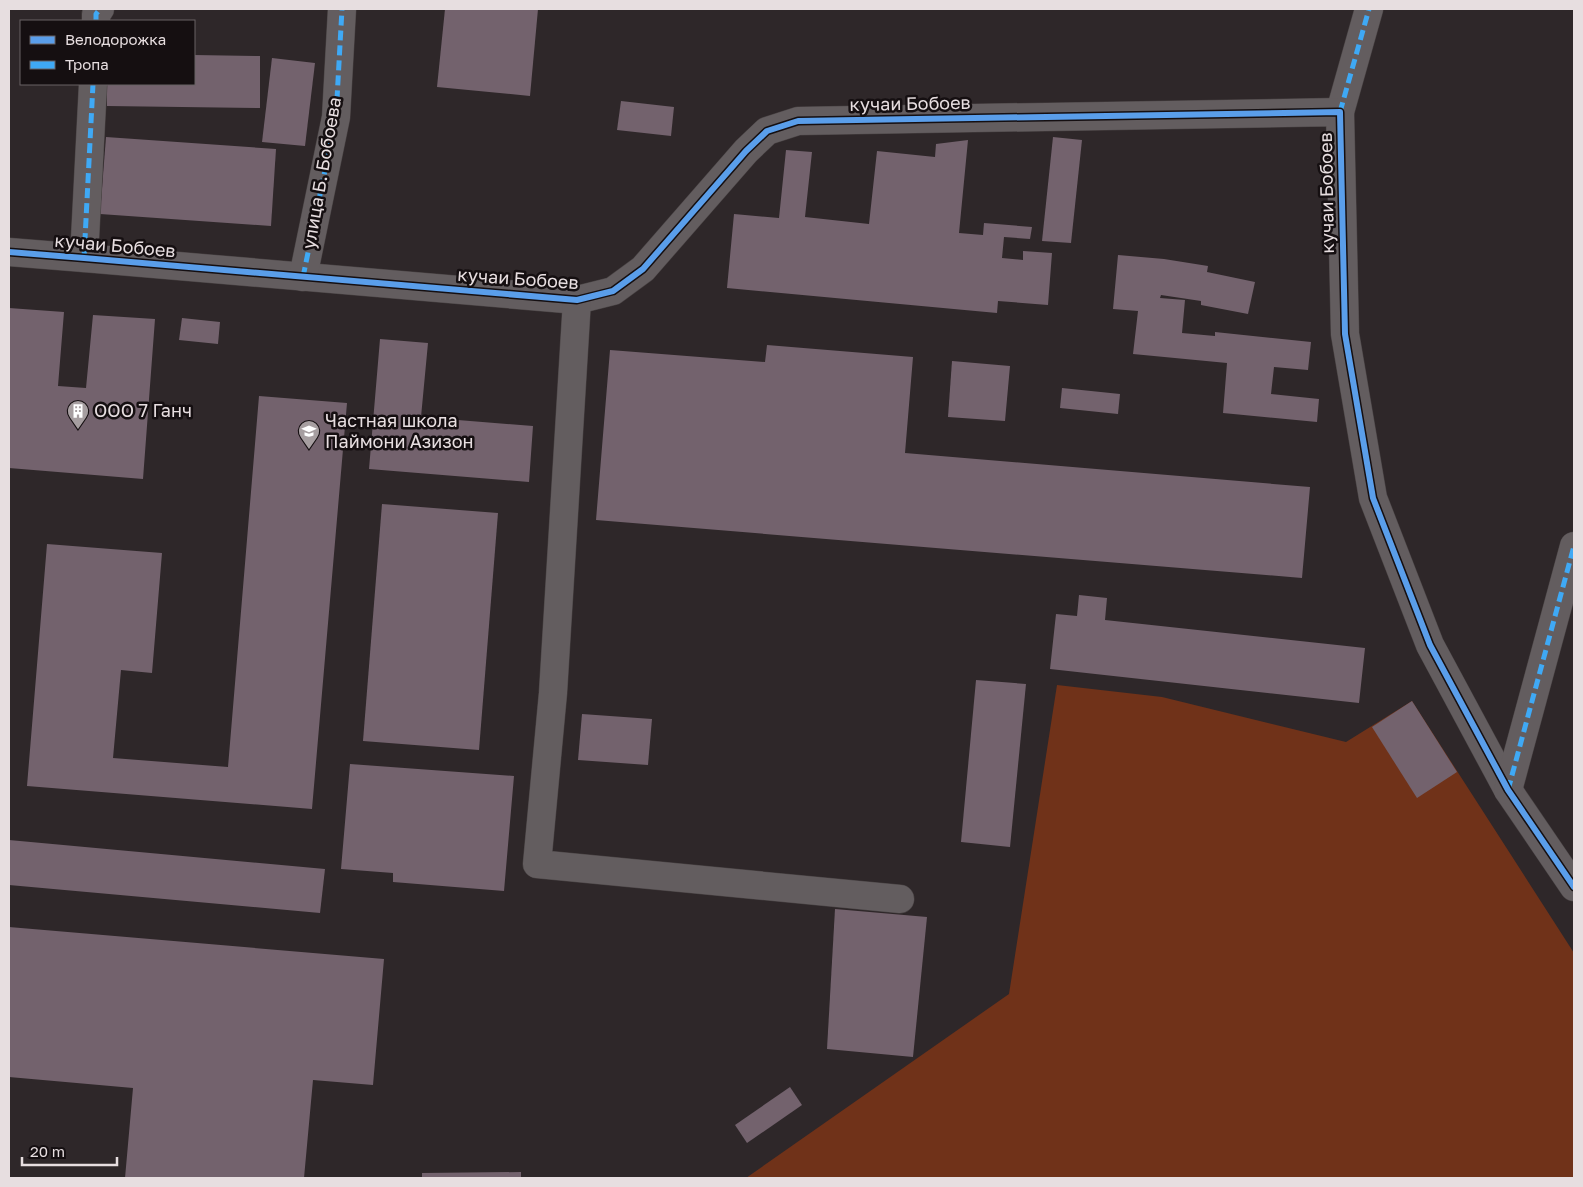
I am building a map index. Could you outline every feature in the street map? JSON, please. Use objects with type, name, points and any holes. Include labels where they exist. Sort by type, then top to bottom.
[{"type":"street","name":"улица Б. Бобоева","points":[[303,277],[336,117],[342,9]]},
{"type":"street","points":[[1340,112],[1369,9]]},
{"type":"street","points":[[84,258],[93,85]]},
{"type":"street","name":"кучаи Бобоев","points":[[9,252],[577,300],[612,291],[643,269],[746,151],[767,132],[798,121],[1340,112],[1345,334],[1373,498],[1430,645],[1508,790],[1574,886]]},
{"type":"street","points":[[577,300],[554,693],[537,864],[900,898]]},
{"type":"street","points":[[1508,790],[1574,546]]},
{"type":"shaded area","points":[[1057,685],[1162,697],[1346,742],[1412,701],[1574,953],[1574,1178],[746,1178],[1009,994]]},
{"type":"building","points":[[445,9],[538,9],[530,96],[437,87]]},
{"type":"building","points":[[195,55],[260,56],[260,108],[107,106],[107,85],[195,85]]},
{"type":"building","points":[[272,58],[315,63],[305,146],[262,142]]},
{"type":"building","points":[[621,101],[674,107],[671,136],[617,130]]},
{"type":"building","points":[[106,137],[276,149],[271,226],[100,214]]},
{"type":"building","points":[[1053,137],[1082,140],[1071,243],[1042,241]]},
{"type":"building","points":[[968,140],[959,233],[983,235],[984,223],[1032,227],[1030,239],[1004,237],[1002,258],[1023,260],[1023,251],[1052,253],[1048,305],[998,301],[997,313],[727,288],[734,214],[779,218],[786,150],[812,152],[805,217],[869,224],[877,151],[935,157],[936,144]]},
{"type":"building","points":[[1118,255],[1164,259],[1208,266],[1207,272],[1255,282],[1248,314],[1201,305],[1201,301],[1161,295],[1160,298],[1185,300],[1182,333],[1215,336],[1215,332],[1311,342],[1308,370],[1274,367],[1271,394],[1319,399],[1317,422],[1223,413],[1227,363],[1133,354],[1138,311],[1113,309]]},
{"type":"building","points":[[9,308],[64,312],[58,386],[86,388],[93,315],[155,319],[143,479],[9,468]]},
{"type":"building","points":[[182,318],[220,322],[218,344],[179,340]]},
{"type":"building","points":[[380,339],[428,343],[421,417],[533,426],[529,482],[369,469]]},
{"type":"building","points":[[767,345],[913,357],[905,453],[1310,487],[1302,578],[596,520],[610,350],[765,362]]},
{"type":"building","points":[[952,361],[1010,366],[1005,421],[948,417]]},
{"type":"building","points":[[1062,388],[1120,394],[1118,414],[1060,408]]},
{"type":"building","points":[[259,396],[347,403],[312,809],[27,786],[47,544],[162,553],[152,673],[121,670],[113,758],[228,767]]},
{"type":"building","points":[[382,504],[498,513],[479,750],[363,741]]},
{"type":"building","points":[[1079,595],[1107,598],[1105,620],[1365,648],[1359,703],[1050,669],[1056,614],[1077,616]]},
{"type":"building","points":[[976,680],[1026,684],[1010,847],[961,842]]},
{"type":"building","points":[[1412,701],[1457,772],[1417,798],[1372,727]]},
{"type":"building","points":[[582,714],[652,719],[648,765],[578,760]]},
{"type":"building","points":[[350,764],[514,776],[504,891],[393,882],[393,873],[341,869]]},
{"type":"building","points":[[9,840],[325,869],[320,913],[9,885]]},
{"type":"building","points":[[835,909],[927,917],[913,1057],[827,1049]]},
{"type":"building","points":[[9,927],[384,959],[373,1085],[313,1080],[304,1178],[125,1178],[133,1088],[9,1077]]},
{"type":"building","points":[[790,1087],[802,1105],[747,1143],[735,1125]]},
{"type":"building","points":[[521,1172],[521,1178],[422,1178],[422,1173]]},
{"type":"marked path","points":[[96,20],[96,14],[100,9]]},
{"type":"marked path","points":[[303,277],[336,117],[342,9]]},
{"type":"marked path","points":[[1340,112],[1369,9]]},
{"type":"marked path","points":[[84,258],[93,85]]},
{"type":"marked path","points":[[1508,790],[1574,546]]},
{"type":"cycle path","points":[[9,252],[577,300],[613,291],[643,269],[746,151],[767,131],[798,121],[1340,112],[1345,334],[1373,498],[1430,645],[1508,790],[1574,887]]},
{"type":"place","name":"ООО 7 Ганч","points":[[78,430]]},
{"type":"place","name":"Частная школа Паймони Азизон","points":[[309,450]]}]
